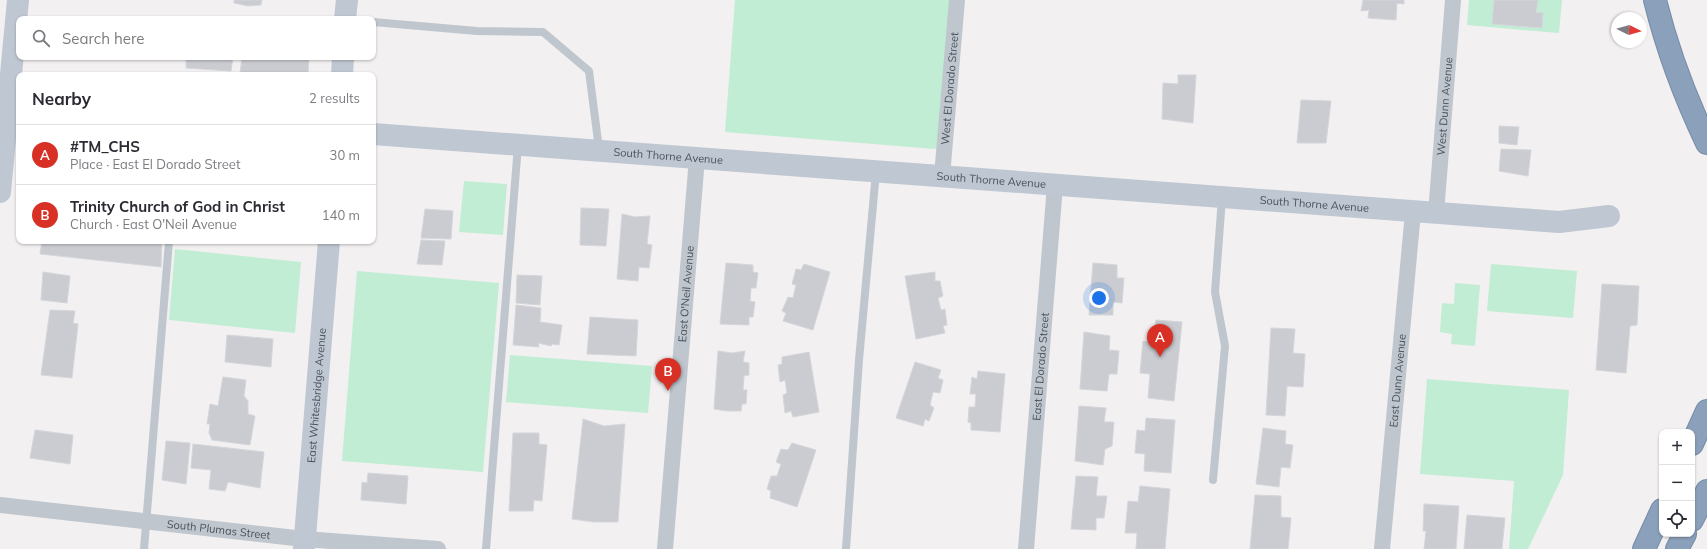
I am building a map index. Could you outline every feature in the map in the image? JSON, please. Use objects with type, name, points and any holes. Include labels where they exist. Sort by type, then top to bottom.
[{"type":"highway","points":[[1655,0],[1661,24],[1683,88],[1707,142]]},
{"type":"highway","points":[[1695,437],[1707,411]]},
{"type":"highway","points":[[1695,514],[1707,490]]},
{"type":"highway","points":[[1644,549],[1659,516]]},
{"type":"highway","points":[[1677,549],[1683,537]]},
{"type":"street","points":[[17,16],[18,0]]},
{"type":"street","points":[[346,16],[347,0]]},
{"type":"street","name":"West El Dorado Street","points":[[942,176],[957,0]]},
{"type":"street","name":"West Dunn Avenue","points":[[1436,213],[1453,0]]},
{"type":"street","points":[[0,192],[16,24]]},
{"type":"street","points":[[342,72],[343,60]]},
{"type":"street","name":"South Thorne Avenue","points":[[376,134],[1559,222],[1609,216]]},
{"type":"street","name":"East O'Neil Avenue","points":[[665,549],[696,158]]},
{"type":"street","name":"East El Dorado Street","points":[[1026,549],[1055,185]]},
{"type":"street","name":"East Dunn Avenue","points":[[1382,549],[1413,212]]},
{"type":"street","name":"East Whitesbridge Avenue","points":[[304,544],[329,244]]},
{"type":"street","name":"South Plumas Street","points":[[0,505],[147,522],[304,544],[438,549]]},
{"type":"lane","points":[[376,22],[477,31],[544,32],[589,71],[599,151]]},
{"type":"lane","points":[[486,549],[518,144]]},
{"type":"lane","points":[[846,549],[859,360],[876,171]]},
{"type":"lane","points":[[1213,480],[1225,346],[1215,292],[1222,198]]},
{"type":"lane","points":[[144,549],[169,244]]},
{"type":"green space","points":[[735,0],[950,0],[938,146],[935,149],[725,132]]},
{"type":"green space","points":[[1469,0],[1494,0],[1492,24],[1541,28],[1542,12],[1536,13],[1538,0],[1562,0],[1559,33],[1467,25]]},
{"type":"green space","points":[[464,181],[507,184],[503,235],[459,232]]},
{"type":"green space","points":[[175,249],[301,262],[295,333],[169,320]]},
{"type":"green space","points":[[1491,264],[1577,271],[1573,318],[1487,311]]},
{"type":"green space","points":[[357,271],[499,283],[483,472],[342,461]]},
{"type":"green space","points":[[1455,283],[1480,285],[1475,346],[1451,344],[1452,334],[1440,332],[1442,303],[1454,304]]},
{"type":"green space","points":[[510,355],[652,366],[648,413],[506,402]]},
{"type":"green space","points":[[1427,379],[1569,390],[1563,475],[1528,549],[1509,549],[1514,481],[1420,474]]},
{"type":"building","points":[[234,0],[262,0],[261,5],[248,6],[234,3]]},
{"type":"building","points":[[1363,0],[1404,0],[1404,4],[1397,3],[1396,20],[1368,18],[1369,10],[1361,11]]},
{"type":"building","points":[[1494,0],[1538,0],[1536,13],[1543,12],[1542,28],[1492,24]]},
{"type":"building","points":[[186,60],[233,60],[231,71],[186,68]]},
{"type":"building","points":[[242,60],[309,60],[308,72],[240,72]]},
{"type":"building","points":[[1178,75],[1196,75],[1193,123],[1162,119],[1163,83],[1178,84]]},
{"type":"building","points":[[1301,100],[1331,101],[1326,143],[1297,143]]},
{"type":"building","points":[[1499,126],[1519,127],[1517,145],[1499,143]]},
{"type":"building","points":[[1501,149],[1531,150],[1528,176],[1499,171]]},
{"type":"building","points":[[581,208],[609,209],[606,246],[580,245]]},
{"type":"building","points":[[425,209],[453,211],[451,239],[421,238]]},
{"type":"building","points":[[622,214],[635,217],[650,216],[647,244],[652,245],[649,268],[639,267],[638,281],[617,279]]},
{"type":"building","points":[[421,240],[445,241],[442,265],[417,264]]},
{"type":"building","points":[[42,244],[162,244],[161,267],[40,254]]},
{"type":"building","points":[[726,263],[753,265],[753,272],[758,273],[756,288],[751,288],[750,301],[755,302],[753,317],[749,317],[749,325],[720,324]]},
{"type":"building","points":[[1093,263],[1117,265],[1117,278],[1124,278],[1122,303],[1113,302],[1113,315],[1089,315]]},
{"type":"building","points":[[804,264],[830,272],[813,330],[783,321],[786,313],[782,311],[788,297],[793,298],[796,285],[792,284],[796,269],[801,270]]},
{"type":"building","points":[[43,272],[70,276],[67,303],[41,300]]},
{"type":"building","points":[[935,272],[935,281],[940,281],[943,296],[938,298],[941,310],[945,309],[947,325],[943,326],[945,333],[916,339],[905,276]]},
{"type":"building","points":[[517,275],[542,276],[540,305],[516,303]]},
{"type":"building","points":[[1602,284],[1639,286],[1637,325],[1630,326],[1626,373],[1596,370]]},
{"type":"building","points":[[516,305],[541,308],[540,322],[562,325],[559,345],[552,344],[551,346],[538,343],[539,347],[513,345]]},
{"type":"building","points":[[50,310],[75,311],[73,323],[78,324],[72,378],[41,375]]},
{"type":"building","points":[[590,317],[638,320],[636,356],[587,354]]},
{"type":"building","points":[[1156,320],[1182,322],[1174,401],[1148,398],[1150,374],[1140,373],[1143,341],[1153,343]]},
{"type":"building","points":[[1271,328],[1295,329],[1293,353],[1305,354],[1303,387],[1287,386],[1285,416],[1266,415]]},
{"type":"building","points":[[1084,332],[1110,336],[1109,350],[1119,351],[1117,374],[1109,374],[1107,391],[1080,389]]},
{"type":"building","points":[[227,335],[273,339],[271,367],[225,362]]},
{"type":"building","points":[[718,351],[732,353],[745,351],[743,362],[749,363],[749,375],[744,376],[743,390],[747,390],[746,404],[742,404],[741,411],[714,409]]},
{"type":"building","points":[[809,352],[819,412],[793,417],[791,411],[785,413],[783,395],[787,393],[785,380],[780,382],[778,365],[782,364],[782,357]]},
{"type":"building","points":[[915,362],[941,370],[938,378],[943,380],[940,393],[933,392],[930,405],[934,408],[929,421],[925,419],[923,426],[896,418]]},
{"type":"building","points":[[978,371],[1005,374],[1000,432],[971,430],[971,423],[968,422],[969,407],[975,407],[976,394],[970,394],[972,377],[977,379]]},
{"type":"building","points":[[223,377],[246,380],[244,396],[248,401],[248,414],[255,416],[250,445],[212,440],[209,433],[210,424],[207,424],[210,404],[218,406]]},
{"type":"building","points":[[1079,406],[1106,408],[1104,422],[1114,422],[1112,446],[1105,449],[1103,465],[1075,461]]},
{"type":"building","points":[[1146,418],[1175,420],[1171,473],[1144,471],[1145,454],[1135,453],[1137,430],[1145,431]]},
{"type":"building","points":[[583,419],[604,426],[625,424],[618,522],[594,522],[572,519]]},
{"type":"building","points":[[1263,428],[1286,431],[1285,444],[1293,445],[1290,468],[1281,467],[1279,487],[1256,484]]},
{"type":"building","points":[[35,430],[73,435],[70,464],[30,458]]},
{"type":"building","points":[[513,433],[539,433],[539,444],[547,445],[542,501],[534,500],[533,511],[509,511]]},
{"type":"building","points":[[166,441],[190,443],[186,484],[162,480]]},
{"type":"building","points":[[792,443],[816,450],[797,507],[770,498],[771,491],[767,489],[771,476],[777,476],[781,464],[776,462],[781,449],[788,450]]},
{"type":"building","points":[[193,444],[264,452],[260,488],[228,482],[225,491],[209,489],[211,470],[191,468]]},
{"type":"building","points":[[368,473],[408,476],[406,504],[361,500],[362,482],[367,483]]},
{"type":"building","points":[[1076,476],[1098,477],[1096,496],[1107,496],[1104,518],[1096,518],[1096,530],[1071,529]]},
{"type":"building","points":[[1140,486],[1170,489],[1165,549],[1136,549],[1137,533],[1125,533],[1128,501],[1138,502]]},
{"type":"building","points":[[1255,495],[1281,496],[1281,517],[1291,518],[1288,549],[1250,549]]},
{"type":"building","points":[[1424,504],[1459,506],[1456,549],[1424,549],[1426,531],[1423,531]]},
{"type":"building","points":[[1467,515],[1505,518],[1502,549],[1464,549]]},
{"type":"place","name":"#TM_CHS","points":[[1160,357]]},
{"type":"place","name":"Trinity Church of God in Christ","points":[[668,391]]}]
